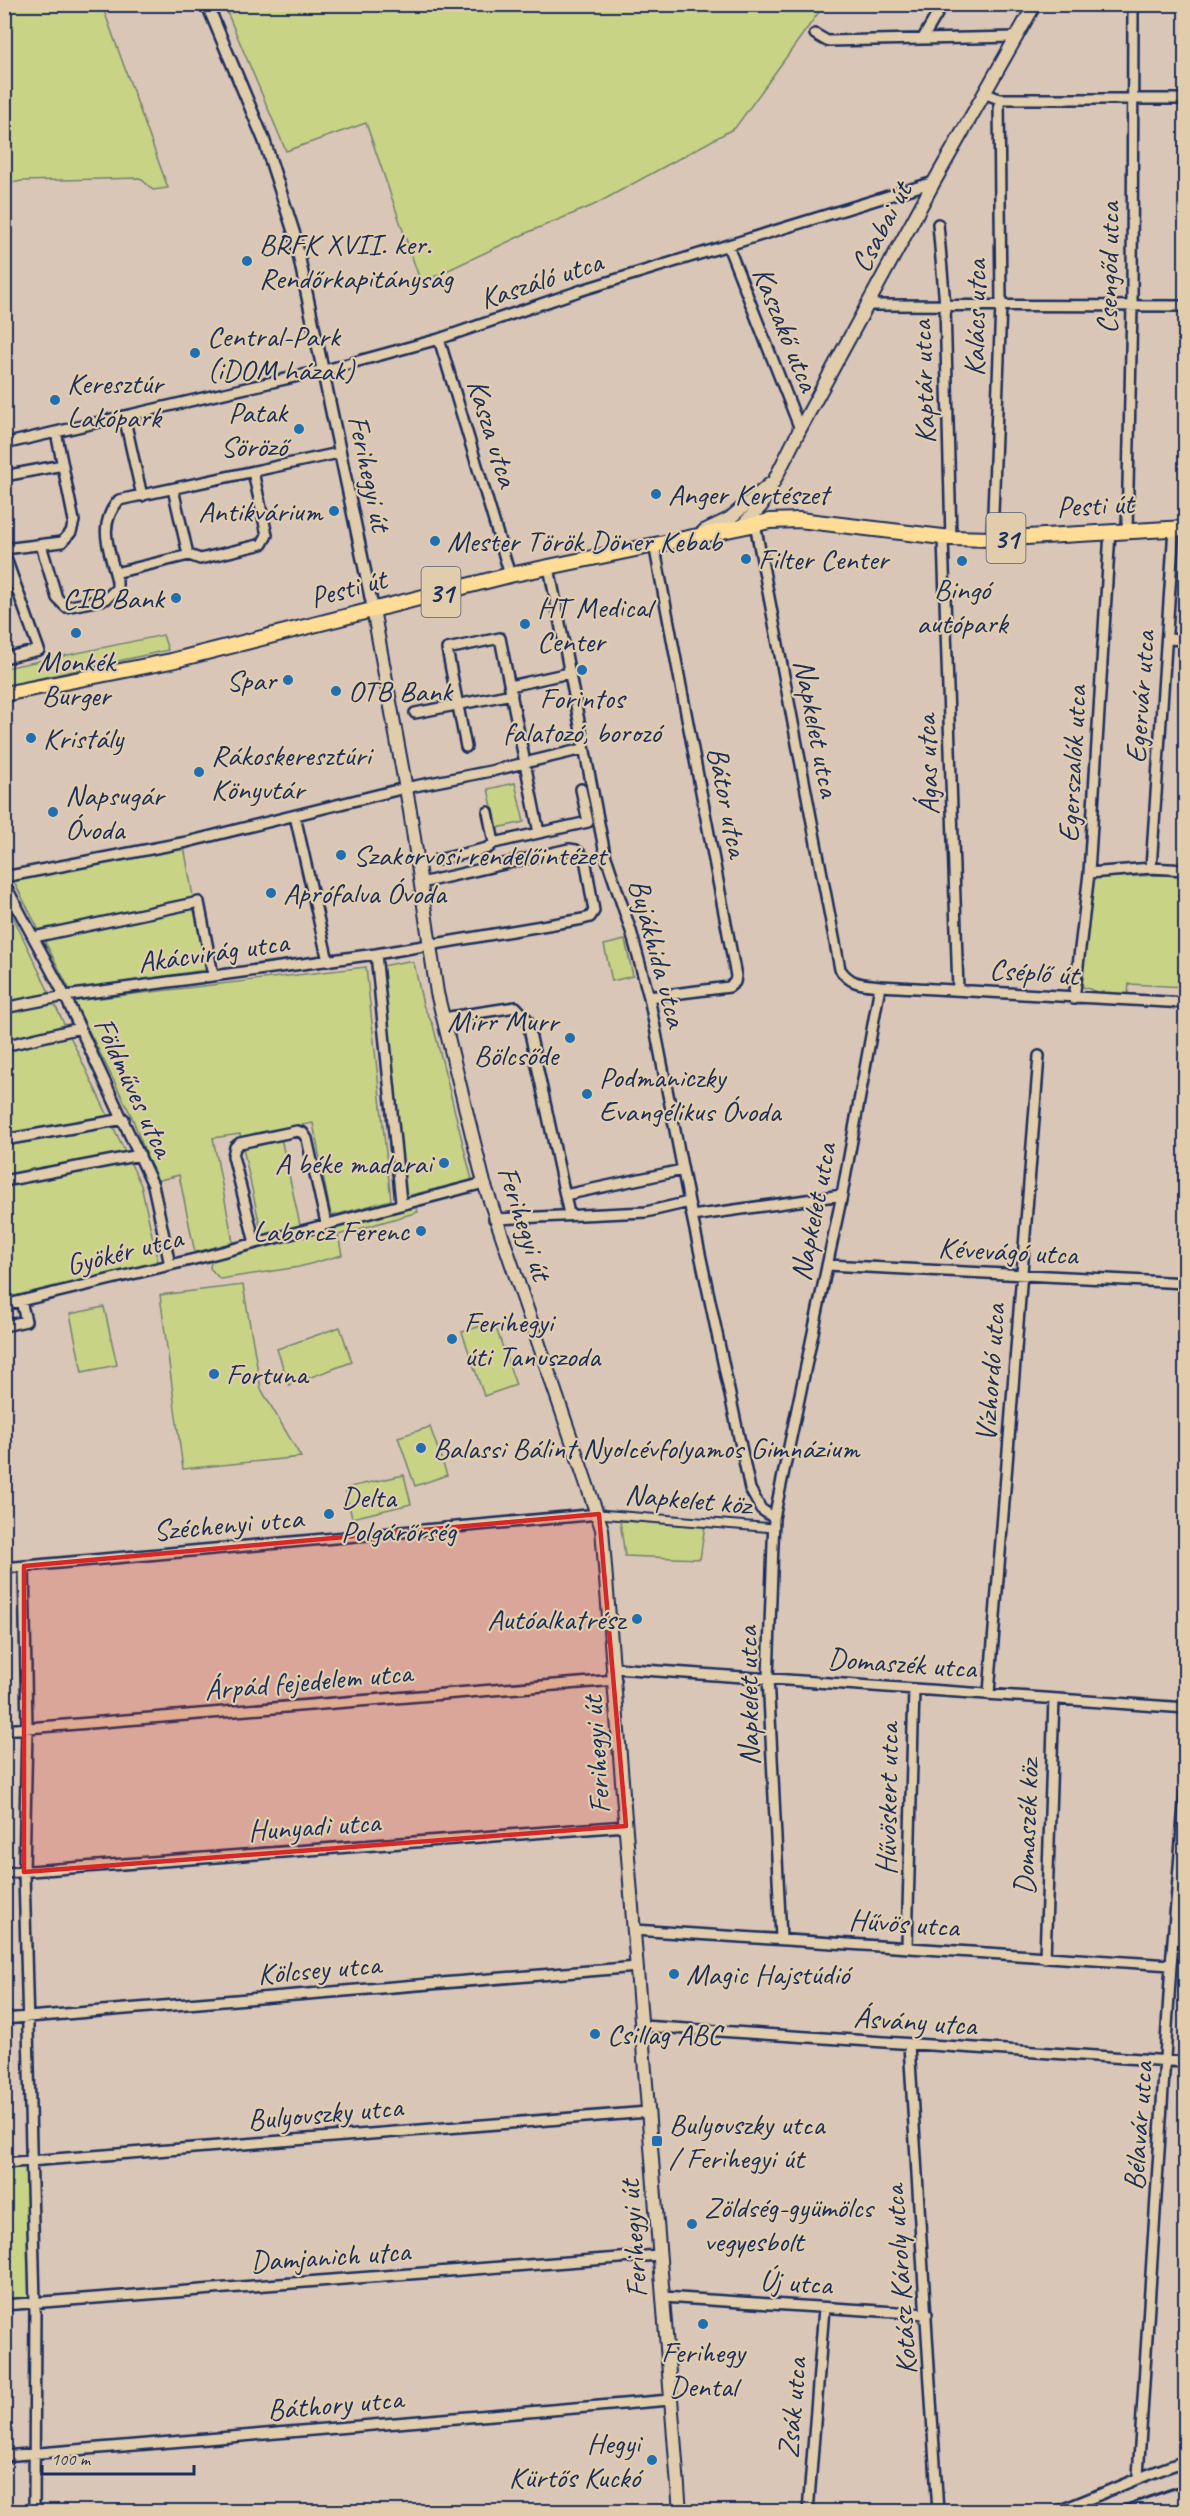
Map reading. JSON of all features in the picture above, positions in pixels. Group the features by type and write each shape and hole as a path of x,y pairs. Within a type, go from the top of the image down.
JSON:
{"main road":[{"name":"Csabai út","path":"741,527 762,505 800,429 934,182 1035,4"},
{"name":"Csabai út","path":"694,536 729,519 777,477"},
{"path":"762,505 770,521"},
{"name":"Pesti út","path":"4,694 192,656 510,575 770,521 799,520 947,538 992,538 1180,528"},
{"name":"Pesti út","path":"741,527 756,529 828,525"},
{"name":"Ferihegyi út","path":"373,609 421,883 428,946 443,1018 494,1219 599,1514 607,1562 680,2511"}],"street":[{"name":"Ferihegyi út","path":"207,4 279,181 301,264 373,609"},
{"path":"923,38 943,4"},
{"name":"Csengőd utca","path":"1127,531 1132,306 1133,4"},
{"path":"815,34 826,41 1016,37"},
{"path":"984,93 999,99 1185,99"},
{"name":"Kalács utca","path":"992,538 1001,305 999,99"},
{"name":"Kaszáló utca","path":"4,444 323,370 439,339 582,290 934,182"},
{"name":"Kaptár utca","path":"938,224 945,305 947,538"},
{"name":"Kaszakő utca","path":"728,246 800,429"},
{"path":"867,305 1185,306"},
{"name":"Kasza utca","path":"439,339 510,575"},
{"path":"124,416 142,496"},
{"path":"4,658 39,650 4,551 62,542 71,532 74,521 56,432"},
{"path":"41,545 57,598 66,607 105,599 117,588 105,526 108,513 119,500 339,453"},
{"path":"4,476 63,465"},
{"path":"115,573 189,555 200,558 262,544 267,535 253,472"},
{"path":"173,489 187,550"},
{"name":"Egervár utca","path":"1151,868 1168,639 1180,528"},
{"name":"Napkelet utca","path":"756,529 840,969 846,978 855,983 880,986 842,1195 774,1523 768,1677 781,1938"},
{"name":"Egerszalók utca","path":"1074,999 1089,873 1110,532"},
{"name":"Ágas utca","path":"947,538 958,990"},
{"name":"Bátor utca","path":"648,997 729,987 735,982 736,976 654,544"},
{"name":"Bujákhida utca","path":"549,567 605,854 631,931 648,997 682,1170 750,1489 761,1509 774,1523"},
{"path":"466,747 447,650 500,638 539,833"},
{"path":"1168,639 1185,640"},
{"path":"415,713 458,705 569,673"},
{"path":"4,877 187,842 405,788 584,749"},
{"path":"437,860 488,848 494,843 588,822 581,789"},
{"path":"488,812 494,843"},
{"path":"295,816 328,961"},
{"path":"421,883 569,849 576,850 585,858 595,905 593,914 583,919 428,946"},
{"path":"1089,873 1151,868 1185,870"},
{"name":"Földműves utca","path":"4,883 65,996 140,1155 153,1185 170,1265"},
{"path":"34,937 199,903 213,975"},
{"path":"4,908 17,906"},
{"name":"Akácvirág utca","path":"4,1008 65,996 428,946"},
{"path":"376,954 401,1202"},
{"name":"Cséplő út","path":"880,986 1185,1004"},
{"name":"Ferihegyi út","path":"443,1018 516,1007 522,1011 527,1019 569,1214"},
{"path":"4,1047 80,1028"},
{"name":"Vízhordó utca","path":"989,1693 1039,1056"},
{"path":"4,1140 124,1119"},
{"path":"255,1243 233,1156 235,1147 240,1143 297,1131 303,1133 307,1139 326,1223"},
{"path":"4,1181 140,1155"},
{"name":"Ferihegyi út","path":"565,1195 682,1170"},
{"name":"Gyökér utca","path":"4,1305 170,1265 401,1202 484,1183"},
{"path":"692,1216 842,1195"},
{"path":"494,1219 646,1212 689,1202"},
{"name":"Kévevágó utca","path":"827,1265 1185,1283"},
{"path":"4,1326 26,1321 21,1301"},
{"name":"Napkelet köz","path":"599,1514 774,1523"},
{"name":"Széchenyi utca","path":"4,1568 599,1514"},
{"path":"24,1566 27,1728 24,1872 33,2161 34,2511"},
{"name":"Domaszék utca","path":"616,1674 768,1677 1185,1708"},
{"name":"Árpád fejedelem utca","path":"4,1730 616,1674"},
{"name":"Hűvöskert utca","path":"907,1946 914,1689"},
{"name":"Domaszék köz","path":"1045,1958 1054,1699"},
{"name":"Bélavár utca","path":"1138,2476 1185,1780"},
{"name":"Hunyadi utca","path":"4,1873 627,1826"},
{"name":"Hűvös utca","path":"634,1930 1171,1965"},
{"name":"Kölcsey utca","path":"4,2019 637,1967"},
{"name":"Ásvány utca","path":"642,2026 909,2046 1185,2062"},
{"name":"Kotász Károly utca","path":"909,2046 938,2511"},
{"name":"Bulyovszky utca","path":"4,2163 648,2112"},
{"name":"Damjanich utca","path":"4,2305 659,2255"},
{"name":"Új utca","path":"663,2297 927,2314"},
{"name":"Zsák utca","path":"808,2511 824,2308"},
{"name":"Báthory utca","path":"4,2456 670,2400"},
{"path":"1056,2511 1085,2501 1138,2476 1185,2461"},
{"path":"1171,2511 1185,2507"}],"highlighted area":[{"path":"599,1514 626,1826 24,1872 24,1566"}],"green space":[{"path":"4,5 102,5 168,188 153,190 140,178 22,181 5,184"},
{"path":"224,5 824,5 735,128 594,205 531,231 421,283 366,123 286,151"},
{"path":"163,635 168,650 5,686 5,668"},
{"path":"515,783 524,822 497,828 488,789"},
{"path":"184,846 206,970 70,990 12,878"},
{"path":"1185,876 1185,987 1129,984 1128,994 1100,993 1081,986 1094,878"},
{"path":"4,898 141,1185 158,1262 5,1299"},
{"path":"625,940 633,976 612,981 604,945"},
{"path":"408,961 414,963 423,1005 433,1025 472,1180 407,1196 404,1194 382,966"},
{"path":"366,967 391,1200 331,1216 313,1123 279,1129 300,1225 262,1235 240,1134 213,1138 233,1242 195,1253 179,1175 156,1181 132,1117 74,1001"},
{"path":"416,1207 418,1212 338,1235 342,1255 299,1267 220,1279 210,1268 211,1262 216,1259"},
{"name":"Fortuna","path":"243,1285 261,1389 301,1457 183,1469 160,1295"},
{"path":"104,1307 117,1365 82,1372 70,1314"},
{"path":"494,1322 516,1385 484,1396 462,1332"},
{"path":"340,1327 352,1362 289,1385 277,1349"},
{"path":"430,1427 447,1475 415,1486 398,1437"},
{"path":"404,1475 411,1504 352,1518 345,1488"},
{"path":"620,1521 705,1525 700,1559 625,1556"},
{"path":"33,2161 35,2303 5,2305 5,2163"}],"railway":[{"path":"1106,2512 1186,2484"}],"place":[{"name":"BRFK XVII. ker. Rendőrkapitányság","path":"247,261"},
{"name":"Central-Park (iDOM házak)","path":"195,353"},
{"name":"Keresztúr Lakópark","path":"55,400"},
{"name":"Patak Söröző","path":"299,429"},
{"name":"Anger Kertészet","path":"656,494"},
{"name":"Antikvárium","path":"334,511"},
{"name":"Mester Török Döner Kebab","path":"435,541"},
{"name":"Filter Center","path":"746,559"},
{"name":"Bingó autópark","path":"962,561"},
{"name":"CIB Bank","path":"176,598"},
{"name":"HT Medical Center","path":"525,624"},
{"name":"Monkék Burger","path":"76,633"},
{"name":"Forintos falatozó, borozó","path":"582,670"},
{"name":"Spar","path":"288,680"},
{"name":"OTB Bank","path":"336,691"},
{"name":"Kristály","path":"31,738"},
{"name":"Rákoskeresztúri Könyvtár","path":"199,772"},
{"name":"Napsugár Óvoda","path":"53,812"},
{"name":"Szakorvosi rendelőintézet","path":"341,855"},
{"name":"Aprófalva Óvoda","path":"271,893"},
{"name":"Mirr Murr Bölcsőde","path":"570,1038"},
{"name":"Podmaniczky Evangélikus Óvoda","path":"587,1094"},
{"name":"A béke madarai","path":"444,1163"},
{"name":"Laborcz Ferenc","path":"421,1231"},
{"name":"Ferihegyi úti Tanuszoda","path":"452,1339"},
{"name":"Fortuna","path":"214,1374"},
{"name":"Balassi Bálint Nyolcévfolyamos Gimnázium","path":"421,1448"},
{"name":"Delta Polgárőrség","path":"329,1514"},
{"name":"Autóalkatrész","path":"637,1619"},
{"name":"Magic Hajstúdió","path":"674,1974"},
{"name":"Csillag ABC","path":"595,2034"},
{"name":"Bulyovszky utca / Ferihegyi út","path":"657,2141"},
{"name":"Zöldség-gyümölcs vegyesbolt","path":"692,2224"},
{"name":"Ferihegy Dental","path":"703,2324"},
{"name":"Hegyi Kürtős Kuckó","path":"652,2460"}]}
